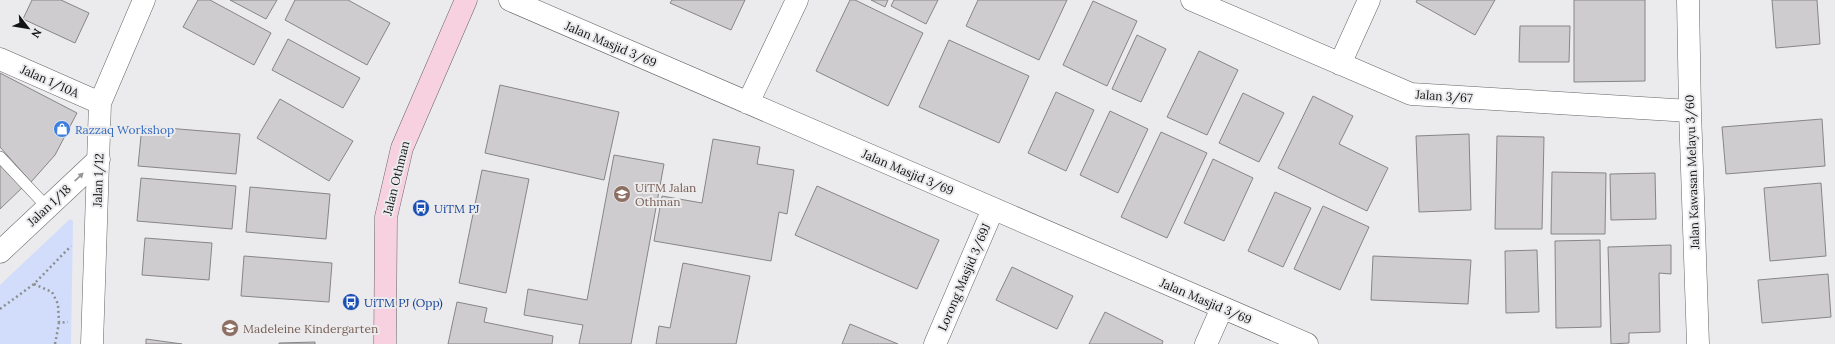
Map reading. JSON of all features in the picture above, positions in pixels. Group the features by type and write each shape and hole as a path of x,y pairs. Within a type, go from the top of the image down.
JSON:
{"main road":[{"name":"Jalan Othman","path":"385,344 386,217 402,148 466,0"}],"street":[{"name":"Jalan 1/12","path":"92,344 100,103 144,0"},
{"name":"Jalan Masjid 3/69","path":"510,0 1307,344"},
{"path":"748,103 797,0"},
{"name":"Jalan 3/67","path":"1192,0 1411,94 1690,111"},
{"path":"1340,64 1369,0"},
{"name":"Jalan Kawasan Melayu 3/60","path":"1688,0 1690,111 1698,344"},
{"name":"Jalan 1/10A","path":"0,59 100,103"},
{"name":"Jalan 1/18","path":"0,252 99,159"},
{"name":"Lorong Masjid 3/69J","path":"935,344 993,209"},
{"path":"1206,344 1222,308"}],"lane":[{"path":"0,157 47,207"}],"path":[{"path":"0,309 34,284 74,243"},
{"path":"34,284 52,292 58,304 59,323 55,344"},
{"path":"59,323 71,321"}],"shaded area":[{"path":"70,219 73,221 71,344 0,344 0,285"}],"building":[{"path":"32,0 61,0 89,13 75,43 23,19"},
{"path":"198,0 210,0 271,33 254,65 183,27"},
{"path":"230,0 277,0 266,19"},
{"path":"295,0 348,0 390,23 367,65 285,20"},
{"path":"672,0 745,0 731,30 670,3"},
{"path":"850,0 855,0 923,33 888,106 816,71"},
{"path":"871,0 888,0 885,7"},
{"path":"894,0 938,0 926,24 891,6"},
{"path":"978,0 1067,0 1039,60 966,26"},
{"path":"1417,0 1495,0 1475,35 1416,2"},
{"path":"1574,0 1645,0 1645,81 1574,82"},
{"path":"1772,0 1817,0 1820,44 1776,48"},
{"path":"1093,1 1137,21 1107,86 1063,65"},
{"path":"1520,26 1570,26 1569,62 1519,62"},
{"path":"1137,35 1166,49 1141,102 1112,89"},
{"path":"288,39 360,78 343,108 272,70"},
{"path":"949,40 1029,76 999,143 919,107"},
{"path":"1199,51 1238,70 1207,135 1167,117"},
{"path":"0,73 77,113 55,155 31,182 0,147"},
{"path":"500,85 619,112 604,180 485,153"},
{"path":"1056,92 1094,110 1066,171 1028,153"},
{"path":"1243,93 1284,113 1259,162 1219,143"},
{"path":"1313,96 1353,116 1339,144 1388,168 1367,211 1278,168"},
{"path":"280,99 353,141 329,181 257,138"},
{"path":"1110,111 1148,129 1118,193 1080,175"},
{"path":"1822,119 1825,166 1726,174 1722,127"},
{"path":"142,126 240,134 236,174 138,166"},
{"path":"1161,132 1207,153 1167,238 1121,217"},
{"path":"1469,134 1471,210 1419,212 1416,136"},
{"path":"1497,136 1544,137 1542,229 1495,229"},
{"path":"713,139 760,147 757,164 794,170 787,214 779,212 771,261 654,241 662,196 702,203"},
{"path":"614,155 664,164 631,344 579,344 583,325 524,315 528,289 587,300"},
{"path":"1213,159 1253,178 1224,241 1184,223"},
{"path":"0,160 24,186 0,209"},
{"path":"482,170 529,179 506,293 459,283"},
{"path":"1552,172 1606,173 1605,234 1551,234"},
{"path":"1655,173 1656,219 1611,220 1610,174"},
{"path":"141,178 236,186 232,229 137,221"},
{"path":"1821,183 1826,256 1770,261 1764,188"},
{"path":"817,186 939,240 917,289 795,235"},
{"path":"250,187 330,194 326,239 246,232"},
{"path":"1275,192 1311,208 1283,267 1248,251"},
{"path":"1323,206 1369,227 1340,290 1294,269"},
{"path":"145,238 212,243 209,280 142,275"},
{"path":"1600,240 1601,327 1556,328 1555,241"},
{"path":"1671,245 1671,274 1659,273 1660,332 1629,333 1629,343 1611,344 1608,247"},
{"path":"1537,250 1539,312 1506,313 1505,251"},
{"path":"244,256 332,263 329,302 241,296"},
{"path":"1373,256 1471,260 1468,304 1371,300"},
{"path":"683,263 750,276 736,344 656,344 659,326 670,328"},
{"path":"1012,267 1073,296 1057,329 996,300"},
{"path":"1828,274 1831,317 1762,323 1758,280"},
{"path":"457,302 487,308 484,322 553,336 552,344 448,344"},
{"path":"1105,312 1163,341 1162,344 1089,344"},
{"path":"850,324 898,344 842,344"},
{"path":"146,339 182,344 146,344"},
{"path":"315,342 315,344 279,344 279,343"}],"place":[{"name":"Razzaq Workshop","path":"62,129"},
{"name":"UiTM Jalan Othman","path":"622,194"},
{"name":"UiTM PJ","path":"421,208"},
{"name":"UiTM PJ (Opp)","path":"351,302"},
{"name":"Madeleine Kindergarten","path":"230,328"}]}
